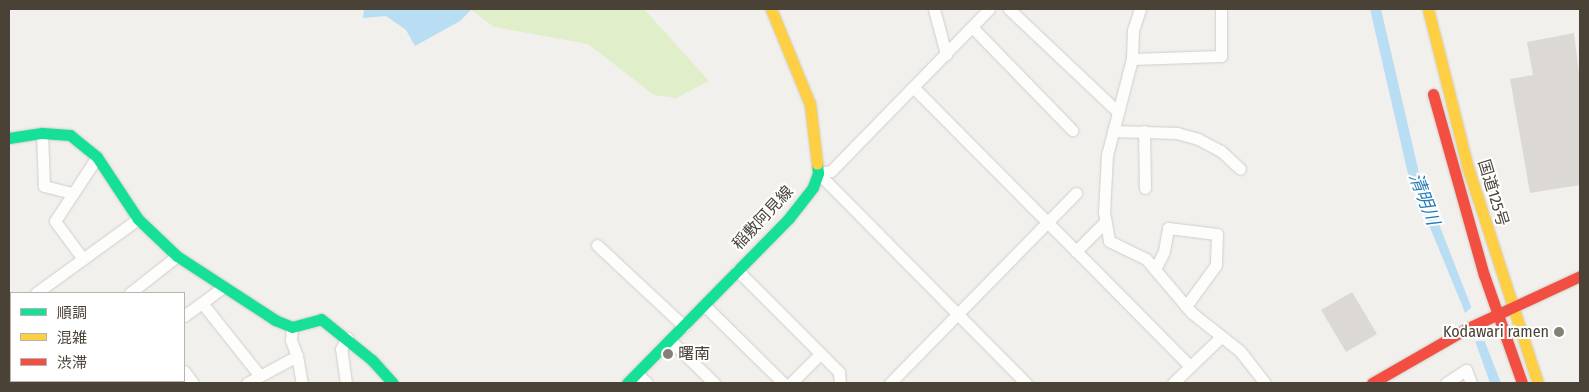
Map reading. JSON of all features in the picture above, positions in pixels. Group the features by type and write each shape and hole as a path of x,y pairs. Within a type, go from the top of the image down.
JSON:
{"main road":[{"path":"771,9 810,104 818,173"},
{"name":"国道125号","path":"1428,9 1468,168 1511,307 1538,383"},
{"name":"国道125号","path":"1430,80 1451,165 1494,315 1522,383"},
{"path":"9,138 42,132 70,135 97,157 138,219 177,256 222,288 292,327 321,319 347,338 392,383"},
{"name":"稲敷阿見線","path":"627,383 802,202 818,173"},
{"path":"1372,383 1466,329 1580,276"}],"street":[{"path":"934,9 946,54"},
{"path":"818,173 831,171 989,9"},
{"path":"1009,9 1118,112"},
{"path":"1140,9 1133,30 1132,59 1107,155 1105,222 1110,241 1129,248 1155,269 1186,306 1240,352 1264,383"},
{"path":"1132,59 1221,56 1221,9"},
{"path":"972,27 1072,130"},
{"path":"914,88 1190,366"},
{"path":"1113,131 1177,133 1198,139 1221,150 1240,169"},
{"path":"1144,131 1145,188"},
{"path":"42,132 44,186 73,194"},
{"path":"83,259 56,221 97,157"},
{"path":"818,173 959,313 1026,383"},
{"path":"890,383 1049,223 1076,193"},
{"path":"37,292 138,219"},
{"path":"1076,251 1105,222"},
{"path":"1155,269 1164,251 1168,228 1216,234 1216,265 1186,306"},
{"path":"597,245 684,326"},
{"path":"131,292 177,256"},
{"path":"737,270 839,372 840,383"},
{"path":"50,283 56,292"},
{"path":"185,315 222,288"},
{"path":"202,303 260,376"},
{"path":"704,305 782,383"},
{"path":"292,327 291,340 297,356 302,383"},
{"path":"1173,383 1221,337"},
{"path":"346,383 341,349 347,338"},
{"path":"670,340 714,383"},
{"path":"790,383 821,353"},
{"path":"247,383 297,356"},
{"path":"1446,383 1466,370 1471,383"},
{"path":"185,373 193,383"},
{"path":"637,374 646,383"}],"green space":[{"path":"470,9 644,9 709,81 676,98 654,95 588,44 494,27"}],"water":[{"path":"364,9 471,10 460,21 415,46 406,30 386,16 363,18"},
{"name":"清明川","path":"1370,9 1381,9 1419,173 1501,383 1490,383 1464,310 1408,174"}],"pier":[{"path":"1475,304 1488,341 1472,341 1463,315"}],"building":[{"path":"1574,33 1580,81 1580,185 1530,193 1510,79 1533,75 1527,42"},
{"path":"1352,292 1377,334 1346,352 1321,310"}],"traffic: fast":[{"path":"9,138 42,133 70,135 97,157 138,219 177,256 275,320 292,327 321,319 372,360 393,383"},
{"path":"627,383 789,218 813,187 818,173 817,164"}],"traffic: slow":[{"path":"771,9 810,104 817,164"},
{"path":"1428,9 1468,168 1538,383"}],"traffic: jam":[{"path":"1433,94 1484,275 1522,383"},
{"path":"1372,383 1466,329 1580,276"}],"place":[{"name":"Kodawari ramen","path":"1559,332"},
{"name":"曙南","path":"668,354"}]}
